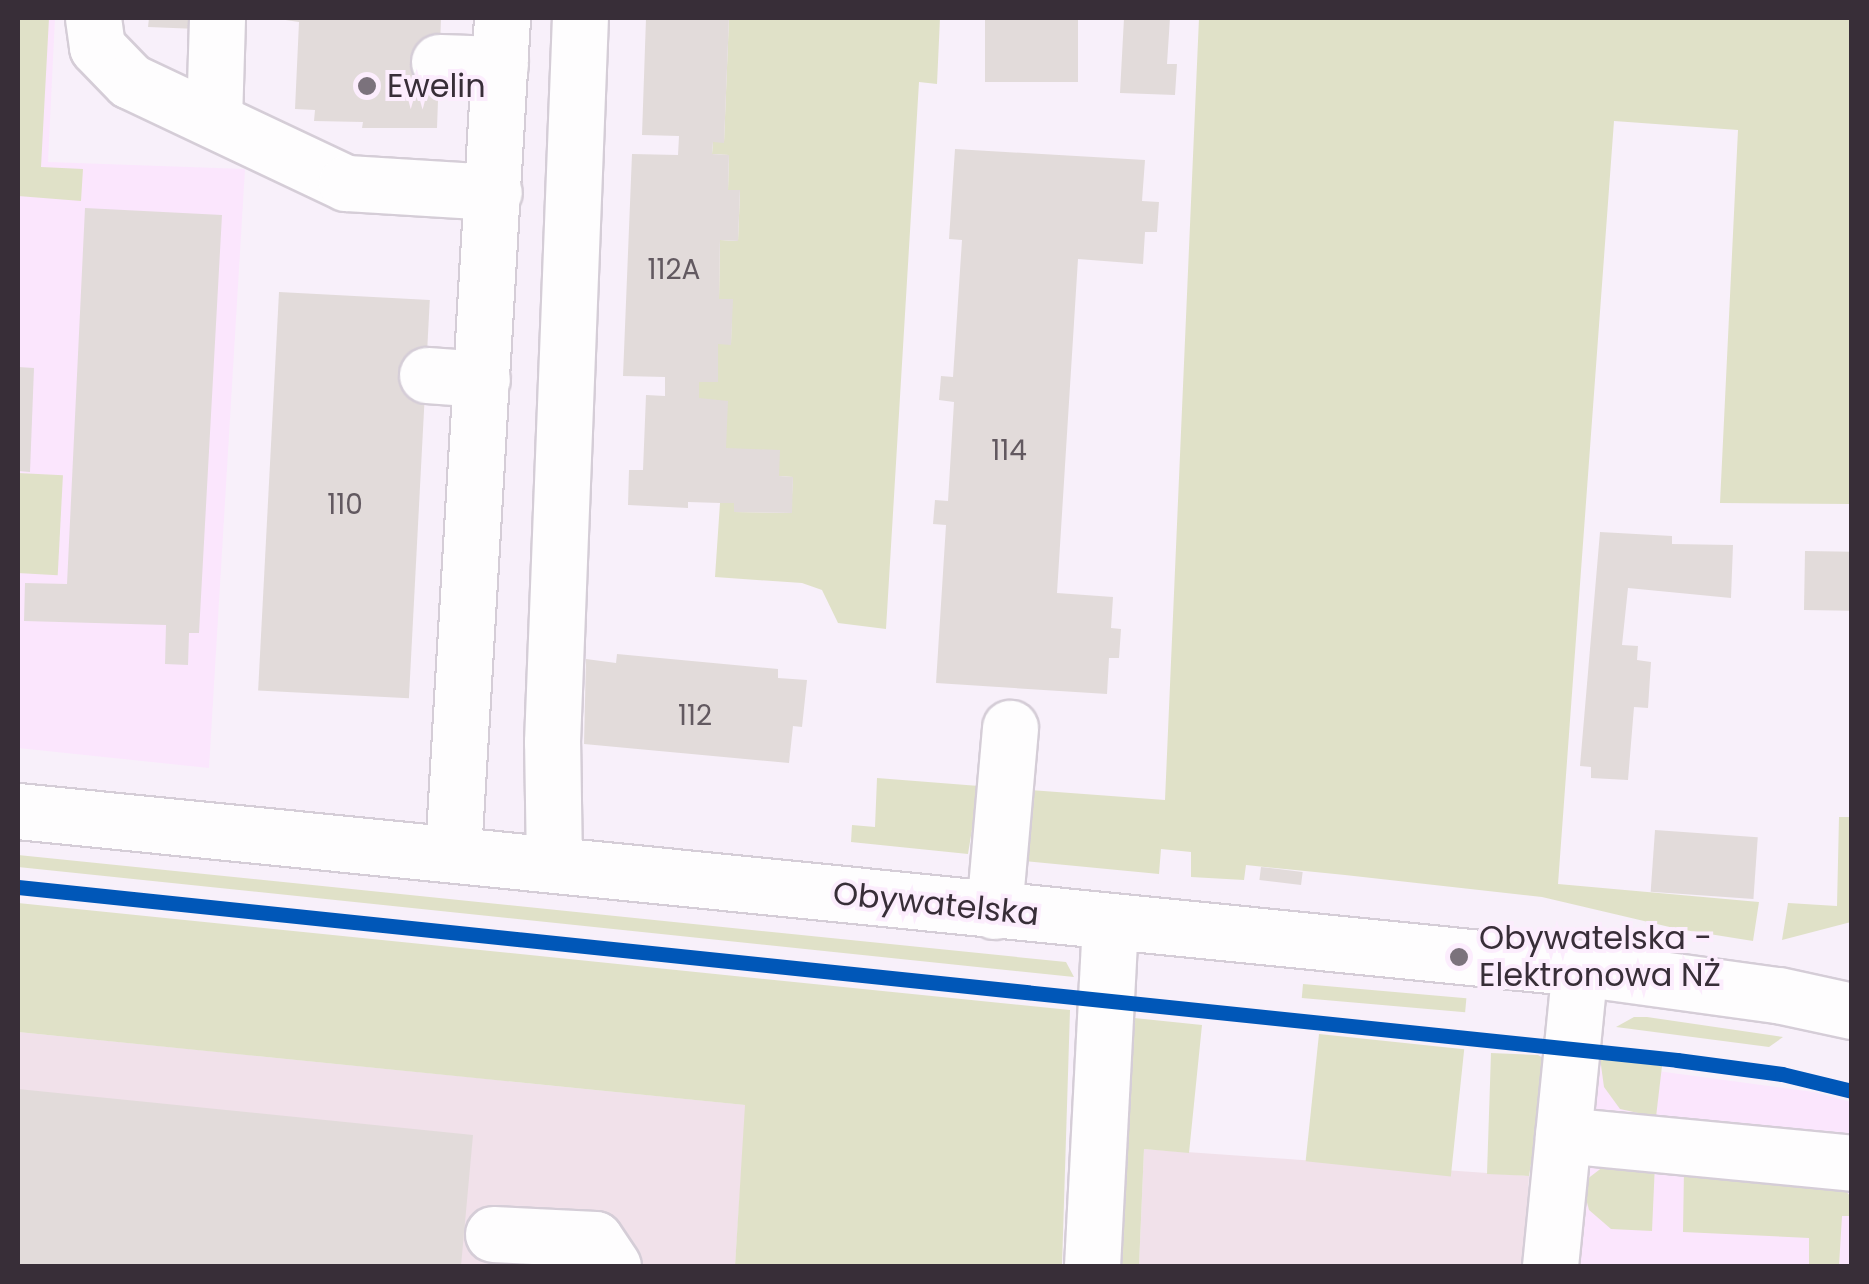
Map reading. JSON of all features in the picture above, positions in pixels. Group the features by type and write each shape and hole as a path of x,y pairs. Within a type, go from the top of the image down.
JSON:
{"main road":[{"path":"93,18 97,47 117,72 346,183 494,192"},
{"path":"214,120 217,18"},
{"path":"554,864 552,742 580,18"},
{"path":"439,62 501,40 453,853"},
{"path":"427,375 482,379"},
{"path":"994,911 1010,728"},
{"name":"Obywatelska","path":"18,812 1580,968 1778,995 1852,1011"},
{"path":"1092,1266 1110,922"},
{"path":"1550,1266 1580,968"},
{"path":"1563,1135 1852,1162"},
{"path":"492,1234 595,1239 613,1266"}],"shaded area":[{"path":"18,18 55,18 48,162 245,169 209,768 18,748"},
{"path":"18,1032 746,1105 735,1266 18,1266"},
{"path":"1538,1055 1814,1092 1851,1102 1851,1266 1524,1266"},
{"path":"1144,1149 1529,1176 1524,1266 1139,1266"}],"green space":[{"path":"18,18 49,18 41,167 83,169 81,201 18,196"},
{"path":"729,18 940,18 937,84 919,82 886,629 838,623 822,590 802,583 715,577 720,503 734,503 734,512 791,513 793,477 779,476 726,448 699,398 699,382 718,381 718,344 731,344 732,300 719,299 720,240 738,241 740,191 728,190 729,155 712,154 713,142 724,142"},
{"path":"1199,18 1851,18 1851,504 1720,503 1738,130 1614,121 1558,884 1759,902 1753,941 1678,929 1542,897 1246,865 1244,880 1191,877 1191,852 1161,849 1159,874 1024,861 1030,790 1165,800"},
{"path":"18,473 63,475 58,575 18,573"},
{"path":"877,778 979,786 968,854 851,842 852,825 875,827"},
{"path":"1839,817 1851,817 1851,922 1782,940 1788,903 1837,906"},
{"path":"18,855 1066,962 1074,977 18,867"},
{"path":"18,903 1070,1010 1062,1266 735,1266 745,1105 18,1032"},
{"path":"1303,984 1466,998 1465,1012 1302,998"},
{"path":"1115,1016 1202,1025 1189,1153 1144,1149 1139,1266 1111,1266"},
{"path":"1634,1017 1783,1037 1769,1047 1616,1027"},
{"path":"1319,1034 1464,1049 1451,1177 1306,1161"},
{"path":"1491,1053 1538,1055 1548,1061 1529,1176 1487,1174"},
{"path":"1600,1058 1662,1066 1656,1117 1620,1109 1604,1087"},
{"path":"1612,1160 1655,1163 1652,1231 1611,1229 1589,1210 1582,1183"},
{"path":"1684,1169 1845,1190 1851,1197 1851,1216 1842,1216 1839,1266 1809,1266 1809,1238 1683,1232"}],"building":[{"path":"149,18 199,18 198,29 148,27"},
{"name":"Ewelin","path":"272,18 441,18 437,128 362,128 363,122 314,121 315,110 295,109 299,22"},
{"path":"646,18 729,18 724,143 713,142 712,154 729,155 728,190 740,190 738,241 720,240 719,299 733,299 731,345 718,344 718,382 699,382 699,398 728,401 726,448 780,450 779,476 793,477 792,513 734,512 734,503 688,502 688,508 628,505 629,470 643,470 646,395 665,396 665,377 623,376 632,154 678,155 679,136 642,135"},
{"path":"985,18 1078,18 1078,82 985,82"},
{"path":"1124,18 1170,18 1167,64 1177,64 1175,95 1120,93"},
{"path":"955,149 1145,160 1142,201 1159,202 1157,232 1145,232 1143,264 1078,259 1057,593 1113,597 1111,628 1121,629 1119,658 1109,658 1107,694 936,683 946,525 933,524 935,500 948,501 954,402 939,400 941,376 953,377 962,240 949,239"},
{"path":"85,208 222,215 199,633 189,633 188,665 165,664 166,625 24,621 25,583 67,584"},
{"path":"279,292 430,300 409,698 258,690"},
{"path":"18,367 34,368 30,472 18,471"},
{"path":"1600,532 1672,536 1672,544 1733,545 1731,598 1628,588 1622,645 1638,646 1637,660 1651,662 1648,708 1634,707 1628,780 1591,778 1591,767 1580,766"},
{"path":"1805,551 1852,552 1851,611 1804,610"},
{"path":"617,654 778,669 778,678 807,680 802,727 793,726 789,763 584,744 586,659 616,663"},
{"path":"1655,830 1758,837 1753,899 1651,892"},
{"path":"1261,867 1303,872 1301,885 1259,880"},
{"path":"18,1089 473,1135 461,1266 18,1266"}],"cycle path":[{"path":"18,887 1677,1060 1782,1074 1852,1091"}],"place":[{"name":"Ewelin","path":"367,86"},
{"name":"Obywatelska - Elektronowa NŻ","path":"1459,957"}]}
